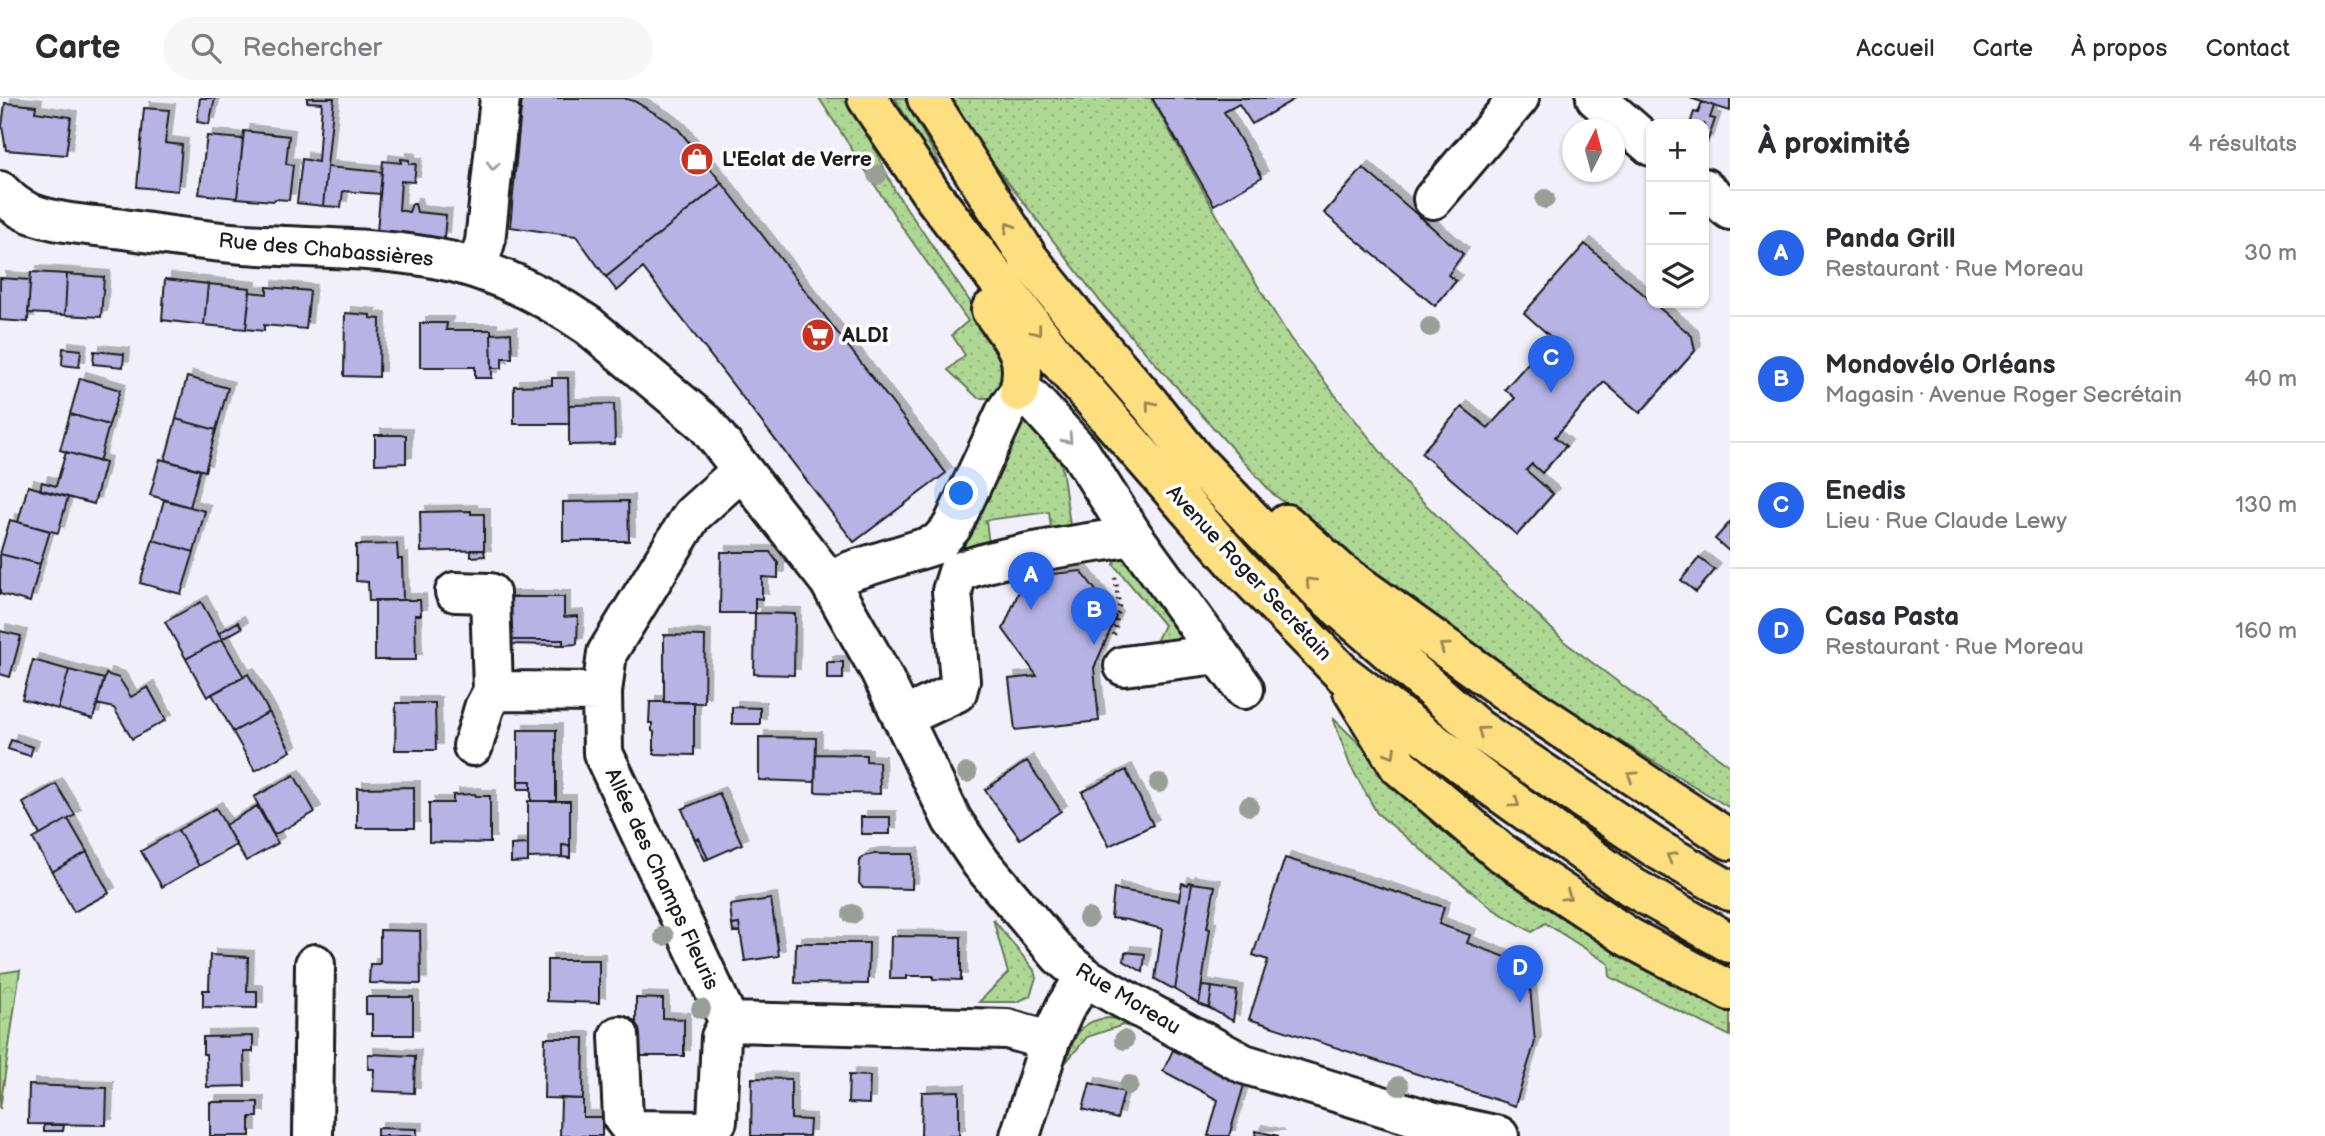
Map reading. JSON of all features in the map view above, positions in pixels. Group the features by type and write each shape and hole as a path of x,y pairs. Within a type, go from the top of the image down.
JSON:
{"main road":[{"path":"867,98 912,198 1019,349 1024,373 1019,392"},
{"name":"Avenue Roger Secrétain","path":"867,98 933,196 1062,363 1241,569 1343,674 1487,783 1632,887 1730,943"},
{"name":"Avenue Roger Secrétain","path":"927,98 1029,259 1193,458 1321,593 1478,729 1657,849 1730,891"},
{"path":"1193,458 1282,520 1340,572 1480,672 1683,811 1730,840"},
{"path":"1343,674 1399,766 1499,851 1630,938 1730,991"}],"street":[{"path":"477,268 485,242 500,98"},
{"path":"1433,199 1519,98"},
{"path":"1596,98 1640,124"},
{"path":"1709,192 1730,210"},
{"name":"Rue des Chabassières","path":"5,203 46,217 157,234 240,244 431,257 477,268 548,300 589,326 706,424 830,581"},
{"path":"902,718 957,692 960,681 948,558 952,527 1006,411 1019,392 1031,398 1080,452 1133,536 1244,689"},
{"name":"Allée des Champs Fleuris","path":"729,1022 603,753 602,692 607,653 692,515 741,471"},
{"path":"830,581 850,571 948,558 977,565 1133,536"},
{"name":"Rue Moreau","path":"830,581 880,671 952,820 981,863 1043,938 1086,977 1159,1020 1244,1063 1430,1129 1499,1136"},
{"path":"455,592 490,593 493,691 484,708 473,746"},
{"path":"1124,666 1218,654"},
{"path":"493,691 602,692"},
{"path":"313,1136 315,964"},
{"path":"1020,1136 1050,1041 1065,1007 1086,977"},
{"path":"619,1036 622,1118 632,1130 709,1134 717,1121 722,1037 729,1022 1007,1029 1050,1041"}],"path":[{"path":"1115,573 1119,607 1114,633 1124,666"}],"green space":[{"path":"819,98 850,98 895,191 1003,350 1004,378 993,398 978,398 948,370 965,355 952,335 968,321 900,224"},
{"path":"895,98 904,98 940,164 925,150"},
{"path":"948,98 1151,98 1245,265 1290,338 1411,490 1566,643 1730,766 1730,808 1559,704 1396,591 1272,493 1103,305 962,123"},
{"path":"1026,410 1059,447 1071,532 1052,537 1049,512 986,520 989,545 970,550 963,545 963,538"},
{"path":"1121,558 1138,569 1184,630 1175,649 1151,652 1164,625 1114,565 1115,560"},
{"path":"1333,718 1428,811 1730,1005 1730,1036 1610,977 1609,964 1545,923 1532,932 1493,909 1377,813 1350,765"},
{"path":"993,919 1034,970 1036,978 1030,996 1017,1002 979,1002 1008,973"},
{"path":"20,970 0,1109 0,973"},
{"path":"1109,1018 1122,1020 1133,1028 1123,1025 1087,1037 1066,1062 1079,1031 1091,1022"}],"building":[{"path":"200,98 215,98 209,124 197,122"},
{"path":"307,98 334,98 323,206 297,203 302,159 318,162 322,103 307,102"},
{"path":"522,98 623,98 634,101 679,130 722,183 606,277 576,236 510,227"},
{"path":"1152,98 1296,98 1252,124 1239,104 1224,112 1262,177 1214,205"},
{"path":"1690,98 1730,98 1730,111 1714,106"},
{"path":"1702,102 1714,106 1710,118 1715,119 1709,137 1709,119 1692,119 1694,112 1698,113"},
{"path":"5,103 36,106 35,112 71,117 66,155 6,150 2,126"},
{"path":"144,108 169,110 165,143 182,145 178,191 137,187"},
{"path":"244,131 289,136 286,164 293,165 289,200 237,198"},
{"path":"207,136 243,139 237,198 199,194"},
{"path":"401,159 409,160 409,164 416,164 414,182 401,181 399,210 409,212 412,204 415,204 417,212 446,215 444,238 377,232 383,161 401,163"},
{"path":"327,167 382,172 380,194 343,191 341,207 323,206"},
{"path":"1363,168 1463,254 1448,275 1456,281 1435,306 1324,213"},
{"path":"722,183 946,473 854,542 643,268 617,291 606,277"},
{"path":"1585,244 1646,296 1646,308 1659,308 1692,336 1695,351 1640,413 1604,382 1555,437 1566,446 1542,473 1532,464 1526,470 1553,494 1517,535 1421,453 1462,407 1488,428 1515,398 1505,389 1529,362 1539,371 1561,346 1524,313"},
{"path":"31,272 67,274 65,315 28,313"},
{"path":"67,274 104,277 101,317 65,315"},
{"path":"0,278 30,280 28,322 0,320"},
{"path":"165,279 208,284 204,325 162,320"},
{"path":"208,284 250,288 246,329 204,325"},
{"path":"267,287 310,291 306,329 264,325 264,331 246,329 250,292 267,294"},
{"path":"345,313 370,315 370,318 380,319 379,377 344,376"},
{"path":"420,323 447,323 446,330 491,330 492,378 475,378 475,367 420,367"},
{"path":"511,333 512,358 502,358 502,368 492,368 491,334"},
{"path":"63,348 81,350 79,367 62,365"},
{"path":"94,351 124,354 123,367 93,364"},
{"path":"187,377 228,388 216,430 176,419"},
{"path":"80,378 120,390 109,425 70,414"},
{"path":"552,378 568,378 569,424 514,424 514,386 552,385"},
{"path":"614,404 615,444 569,445 569,405"},
{"path":"70,414 109,425 99,462 60,450"},
{"path":"176,419 216,430 205,471 165,460"},
{"path":"375,435 406,435 406,463 375,464"},
{"path":"66,452 105,463 94,504 40,490 42,482 56,486"},
{"path":"160,459 200,470 190,507 150,495"},
{"path":"28,486 68,497 58,533 18,522"},
{"path":"164,500 205,511 194,552 153,540"},
{"path":"628,501 629,541 563,541 563,502"},
{"path":"471,511 471,514 484,514 484,550 421,552 420,512"},
{"path":"10,520 50,531 40,564 0,554"},
{"path":"1730,522 1730,552 1715,539"},
{"path":"153,540 194,552 181,594 140,583"},
{"path":"397,544 398,559 402,559 403,600 369,601 368,582 356,581 356,545"},
{"path":"471,550 484,550 485,556 471,557"},
{"path":"721,552 770,552 778,563 778,578 762,577 762,599 755,598 755,613 720,613"},
{"path":"0,554 40,564 30,602 0,594"},
{"path":"1699,558 1715,570 1696,592 1681,580"},
{"path":"1081,571 1116,617 1094,668 1099,721 1015,730 1009,679 1037,676 1003,629 1025,577"},
{"path":"502,597 564,597 564,617 578,616 577,644 563,645 563,640 503,640"},
{"path":"375,600 420,600 421,615 415,615 416,660 375,660"},
{"path":"201,602 222,639 186,659 165,622"},
{"path":"755,613 795,614 794,675 754,674"},
{"path":"238,622 242,628 222,639 219,633"},
{"path":"0,631 21,636 10,677 0,674"},
{"path":"664,635 705,636 704,703 664,702"},
{"path":"222,639 244,677 207,697 186,659"},
{"path":"503,640 563,640 563,645 503,644"},
{"path":"33,660 69,670 58,709 22,699"},
{"path":"827,662 843,662 843,679 827,679"},
{"path":"69,670 104,679 93,719 58,709"},
{"path":"106,674 119,678 131,697 148,687 166,720 132,739 114,708 97,704"},
{"path":"248,674 269,712 233,732 212,694"},
{"path":"650,702 694,702 694,755 654,754 654,732 652,723 649,723"},
{"path":"396,703 435,703 436,750 395,750"},
{"path":"732,707 760,708 760,724 732,724"},
{"path":"269,712 291,751 255,771 233,732"},
{"path":"518,730 556,730 556,801 531,801 531,781 518,781"},
{"path":"759,737 816,738 815,782 759,780"},
{"path":"11,740 33,747 30,756 8,749"},
{"path":"816,754 866,755 866,761 879,762 880,794 815,792"},
{"path":"1027,761 1061,811 1020,839 985,790"},
{"path":"1126,770 1153,825 1109,846 1082,792"},
{"path":"294,775 315,812 274,835 254,797"},
{"path":"518,781 531,781 531,789 518,789"},
{"path":"56,784 75,815 40,835 23,803"},
{"path":"414,787 414,828 357,828 357,788"},
{"path":"719,793 742,844 708,859 699,838 695,840 682,809"},
{"path":"453,795 490,796 490,843 429,842 429,803 453,803"},
{"path":"528,801 570,801 570,846 562,845 562,857 528,858"},
{"path":"257,806 278,843 246,861 225,825"},
{"path":"216,808 236,845 199,866 178,830"},
{"path":"861,817 890,817 890,834 861,834"},
{"path":"68,819 87,852 52,872 33,839"},
{"path":"178,830 199,866 162,887 141,851"},
{"path":"699,838 708,859 705,860 695,840"},
{"path":"528,844 528,862 511,863 511,845"},
{"path":"562,845 570,846 570,858 562,857"},
{"path":"87,852 109,893 74,912 52,872"},
{"path":"913,854 912,889 863,888 859,883 860,860 864,856"},
{"path":"1285,858 1444,907 1439,924 1470,935 1467,943 1528,965 1535,1042 1515,1106 1249,1019 1268,960 1253,955"},
{"path":"1189,882 1192,883 1175,990 1155,979 1162,929 1111,918 1114,889 1179,900 1182,883 1188,885"},
{"path":"1192,883 1215,886 1207,928 1210,929 1199,1004 1175,990"},
{"path":"771,899 779,956 745,961 739,924 732,925 730,905"},
{"path":"739,924 740,931 733,932 732,925"},
{"path":"380,930 420,931 421,984 369,983 370,964 380,964"},
{"path":"891,936 961,937 961,980 933,979 933,976 890,979"},
{"path":"796,943 869,943 868,984 795,983"},
{"path":"1125,952 1145,954 1143,972 1124,961"},
{"path":"210,955 248,957 247,991 257,991 257,1008 203,1007 203,990 209,990"},
{"path":"547,960 599,960 599,1003 547,1001"},
{"path":"1202,986 1212,987 1209,1008 1199,1004"},
{"path":"1212,987 1237,991 1233,1021 1209,1008"},
{"path":"366,997 413,997 413,1035 372,1035 372,1014 366,1014"},
{"path":"636,998 663,999 663,1018 684,1019 684,1056 636,1056"},
{"path":"253,1036 253,1052 244,1052 245,1086 207,1087 203,1037"},
{"path":"545,1038 584,1038 583,1099 544,1098"},
{"path":"1173,1050 1244,1085 1229,1136 1208,1136 1218,1100 1163,1071"},
{"path":"368,1054 415,1056 414,1093 373,1091 374,1069 368,1069"},
{"path":"849,1075 870,1076 869,1104 848,1103"},
{"path":"752,1078 791,1079 791,1119 810,1120 809,1136 751,1136"},
{"path":"1090,1083 1124,1092 1117,1119 1083,1109"},
{"path":"29,1085 107,1088 106,1125 28,1124"},
{"path":"959,1091 959,1136 921,1136 922,1092"},
{"path":"561,1098 583,1099 583,1117 602,1117 602,1136 560,1136"},
{"path":"210,1102 258,1102 258,1117 250,1117 250,1136 210,1136"},
{"path":"44,1125 64,1125 63,1131 44,1131"},
{"path":"377,1128 417,1129 417,1136 377,1136"},
{"path":"1256,1131 1279,1136 1255,1136"}],"place":[{"name":"L'Eclat de Verre","path":"697,159"},
{"name":"ALDI","path":"818,335"},
{"name":"Enedis","path":"1551,393"},
{"name":"Panda Grill","path":"1031,610"},
{"name":"Mondovélo Orléans","path":"1094,645"},
{"name":"Casa Pasta","path":"1520,1003"}]}
